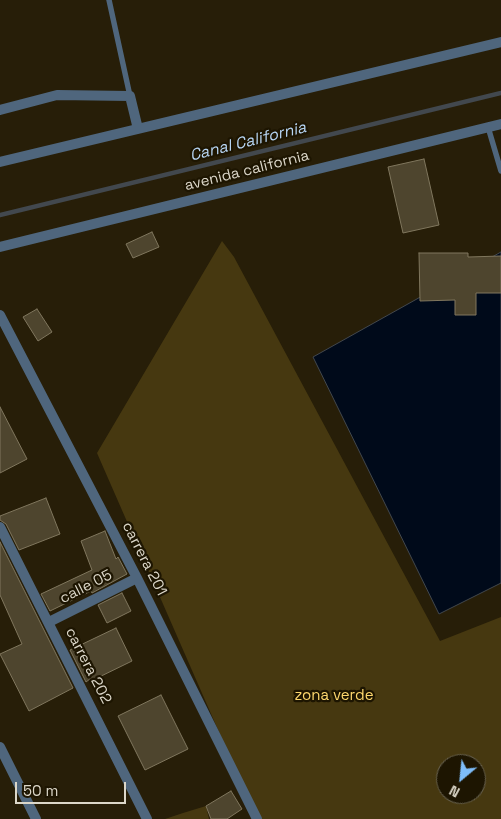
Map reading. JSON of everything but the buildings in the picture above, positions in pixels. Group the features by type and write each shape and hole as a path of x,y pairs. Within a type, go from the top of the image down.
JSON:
{"street":[{"path":"0,162 501,42"},
{"path":"0,110 57,95 130,96 138,129"},
{"name":"avenida california","path":"0,247 501,124"},
{"name":"carrera 201","path":"0,315 137,578 257,819"},
{"name":"carrera 202","path":"0,527 148,819"},
{"name":"calle 05","path":"49,622 137,578"},
{"path":"0,747 36,819"}],"lane":[{"path":"109,0 130,96"},
{"path":"488,127 501,171"}],"green space":[{"name":"zona verde","path":"222,241 234,257 440,641 501,617 501,819 257,819 97,453"},
{"path":"206,806 209,819 165,819 183,813"}],"water":[{"path":"501,252 501,583 439,614 313,357"}],"waterway":[{"name":"Canal California","path":"0,215 501,93"}]}
